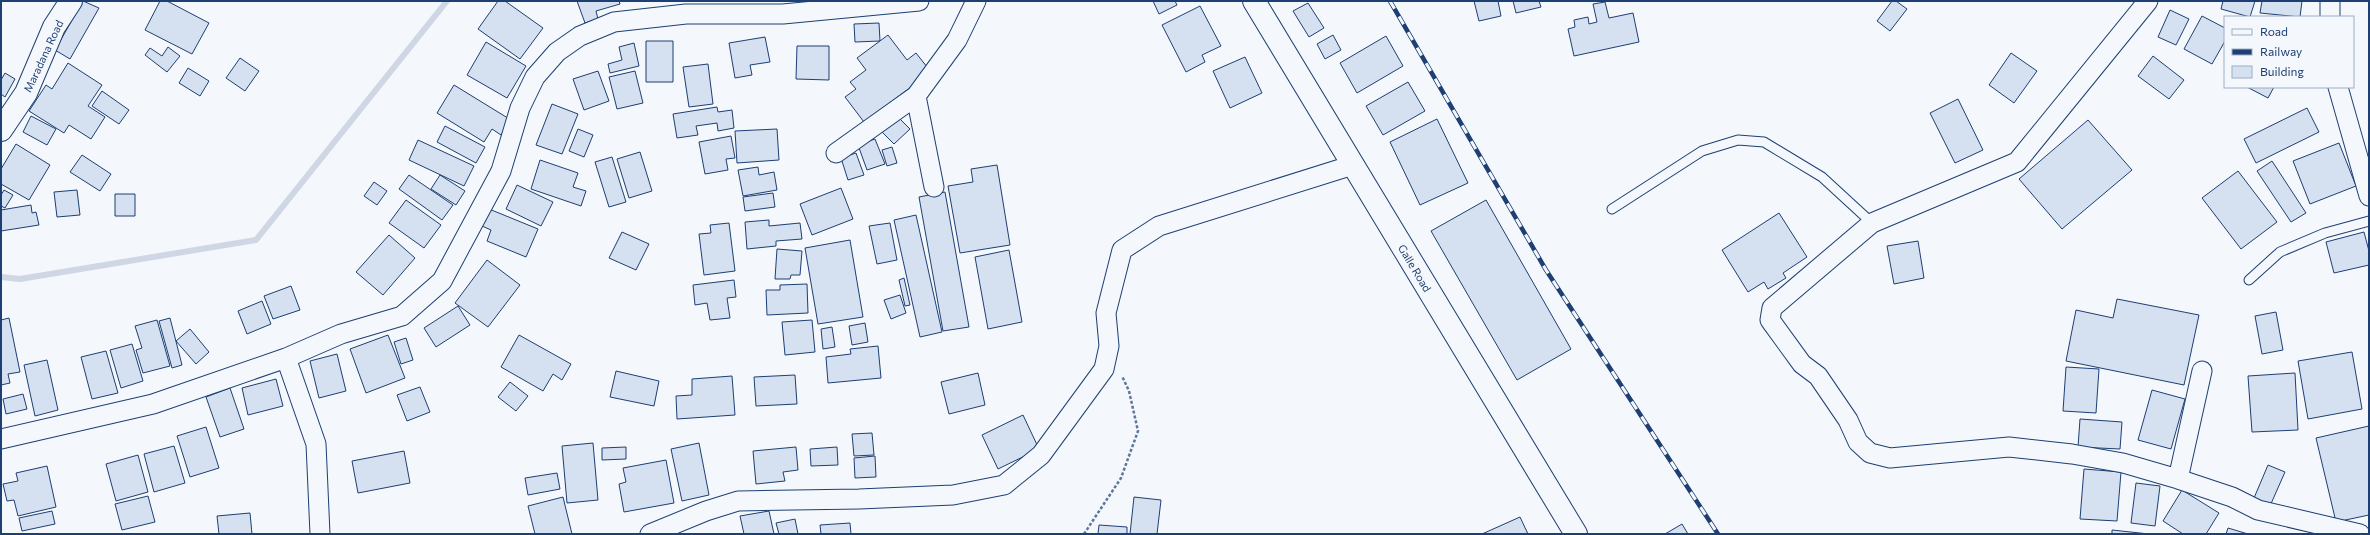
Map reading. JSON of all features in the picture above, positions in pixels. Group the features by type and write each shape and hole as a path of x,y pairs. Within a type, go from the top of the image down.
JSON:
{"main road":[{"name":"Maradana Road","path":"1,130 26,93 54,27 71,1"},
{"name":"Galle Road","path":"1254,1 1576,534"}],"street":[{"path":"1,439 153,404 286,358 341,334 402,316 442,281 501,171 520,108 535,77 557,52 580,36 614,22 672,15 783,14 920,1"},
{"path":"836,153 916,96 957,40 976,1"},
{"path":"2148,1 2016,162 1872,223 1772,308 1770,320 1802,364 1818,376 1848,420 1858,442 1870,453 1890,458 2009,447 2072,454 2123,463 2232,497 2258,510 2360,534"},
{"path":"2330,1 2330,16"},
{"path":"2338,88 2368,188"},
{"path":"916,96 934,187"},
{"path":"650,534 706,510 738,501 859,499 953,495 1004,485 1041,456 1104,369 1109,346 1106,313 1122,250 1159,226 1353,165"},
{"path":"286,358 316,444 320,534"},
{"path":"2178,479 2202,371"}],"lane":[{"path":"1612,208 1702,151 1738,140 1764,142 1822,177 1872,223"},
{"path":"2249,280 2280,252 2325,233 2369,221"}],"path":[{"path":"1084,534 1121,478 1138,431 1129,391 1109,346"}],"building":[{"path":"83,1 99,8 70,59 55,50"},
{"path":"160,1 167,1 209,23 192,54 145,30"},
{"path":"498,1 505,1 543,28 520,59 478,29"},
{"path":"577,1 619,1 620,4 596,11 598,19 585,23"},
{"path":"1153,1 1175,1 1177,5 1159,14"},
{"path":"1474,1 1498,1 1501,16 1479,21"},
{"path":"1513,1 1539,1 1541,7 1516,13"},
{"path":"1892,1 1896,1 1907,9 1890,31 1877,21"},
{"path":"2223,1 2255,1 2250,16 2221,9"},
{"path":"2262,1 2302,1 2300,16 2260,13"},
{"path":"1605,2 1609,18 1633,13 1639,42 1574,56 1568,29 1575,27 1574,20 1588,17 1589,24 1597,22 1593,4"},
{"path":"1308,3 1324,28 1309,37 1293,11"},
{"path":"1200,6 1221,46 1202,55 1205,62 1186,72 1162,25"},
{"path":"2170,10 2189,19 2176,45 2158,37"},
{"path":"2202,16 2224,27 2224,43 2212,64 2184,49"},
{"path":"879,23 880,41 855,42 854,24"},
{"path":"888,35 907,60 916,53 931,72 864,122 845,97 856,89 850,82 866,70 857,58"},
{"path":"1333,35 1341,50 1325,59 1317,44"},
{"path":"1386,36 1403,66 1357,93 1340,63"},
{"path":"765,37 770,62 750,65 752,75 735,78 729,43"},
{"path":"646,41 673,41 673,82 646,82"},
{"path":"486,42 526,66 507,98 467,75"},
{"path":"634,43 639,66 610,73 608,64 622,60 619,47"},
{"path":"797,46 829,46 829,80 796,79"},
{"path":"168,47 180,56 167,72 145,55 150,48 162,56"},
{"path":"2011,53 2037,71 2014,103 1989,85"},
{"path":"2153,56 2184,80 2169,99 2138,76"},
{"path":"1245,57 1262,93 1230,108 1213,71"},
{"path":"240,58 259,71 245,91 226,78"},
{"path":"68,63 102,85 88,106 105,117 91,139 69,125 64,133 29,111 46,85 52,89"},
{"path":"708,64 713,104 689,107 683,67"},
{"path":"188,68 209,81 200,96 179,83"},
{"path":"598,71 609,101 584,110 573,79"},
{"path":"635,71 643,103 617,109 609,77"},
{"path":"5,73 15,79 5,97 1,94 1,80"},
{"path":"1408,82 1425,111 1383,135 1366,106"},
{"path":"454,85 511,120 501,135 492,129 484,142 437,113"},
{"path":"2249,88 2273,88 2268,98"},
{"path":"102,91 129,110 119,124 92,106"},
{"path":"1958,99 1983,150 1955,163 1930,113"},
{"path":"552,104 578,114 562,154 536,145"},
{"path":"717,107 718,112 732,110 734,128 718,131 717,123 696,126 698,135 677,138 673,114"},
{"path":"2307,108 2319,132 2256,163 2244,139"},
{"path":"31,116 56,129 47,145 23,132"},
{"path":"898,117 910,129 894,144 882,132"},
{"path":"1437,119 1468,183 1420,205 1390,142"},
{"path":"2088,120 2132,170 2062,229 2019,179"},
{"path":"445,126 485,147 476,163 437,142"},
{"path":"578,129 593,135 584,157 569,151"},
{"path":"777,129 779,160 737,163 735,131"},
{"path":"731,136 735,158 726,159 728,170 705,174 699,142"},
{"path":"875,139 885,164 867,170 858,145"},
{"path":"418,140 474,166 464,186 409,160"},
{"path":"2339,143 2356,186 2310,204 2293,161"},
{"path":"16,144 50,165 29,200 1,184 1,169"},
{"path":"892,147 897,163 887,166 882,150"},
{"path":"640,152 652,191 629,198 617,159"},
{"path":"856,153 864,175 848,180 841,158"},
{"path":"82,155 111,174 100,191 70,172"},
{"path":"612,157 626,202 609,207 595,162"},
{"path":"540,160 578,173 573,187 586,191 581,206 531,189"},
{"path":"2272,161 2306,213 2291,222 2257,171"},
{"path":"997,165 1010,245 960,253 948,186 973,182 971,169"},
{"path":"758,167 759,175 774,172 777,190 743,196 738,170"},
{"path":"2238,171 2277,222 2241,249 2202,198"},
{"path":"409,175 453,205 442,220 399,189"},
{"path":"440,175 465,191 456,205 431,189"},
{"path":"374,182 387,191 377,205 364,196"},
{"path":"517,185 553,202 541,226 506,209"},
{"path":"841,188 853,219 812,235 800,204"},
{"path":"4,190 13,195 5,208 1,206 1,195"},
{"path":"77,190 80,215 57,217 54,192"},
{"path":"945,192 969,327 943,331 919,197"},
{"path":"773,193 775,207 745,211 743,197"},
{"path":"115,194 135,194 135,216 115,216"},
{"path":"406,200 441,225 424,248 389,223"},
{"path":"1486,200 1571,349 1517,380 1431,231"},
{"path":"31,205 32,213 36,212 39,225 1,231 1,210"},
{"path":"489,209 538,229 526,257 487,241 491,230 482,226"},
{"path":"1779,213 1807,257 1783,273 1786,278 1768,289 1764,282 1748,292 1722,250"},
{"path":"916,215 942,332 920,337 894,220"},
{"path":"769,220 769,226 800,223 802,239 776,241 776,246 747,249 745,222"},
{"path":"729,223 735,271 704,275 699,234 711,233 710,225"},
{"path":"890,223 897,260 877,264 869,226"},
{"path":"622,232 649,244 636,270 609,258"},
{"path":"2364,232 2369,251 2369,265 2334,273 2326,242"},
{"path":"389,235 415,258 383,295 356,272"},
{"path":"850,240 863,317 818,324 805,248"},
{"path":"1918,241 1924,278 1894,284 1887,246"},
{"path":"777,249 802,251 800,275 791,275 790,279 775,279"},
{"path":"1009,250 1022,322 988,329 975,257"},
{"path":"487,260 520,285 488,327 455,303"},
{"path":"904,278 910,305 905,306 899,280"},
{"path":"734,280 736,297 727,298 730,318 710,320 707,303 695,305 693,285"},
{"path":"807,284 808,313 767,315 766,290 780,290 780,285"},
{"path":"291,286 300,310 273,319 264,296"},
{"path":"900,295 906,313 891,319 884,300"},
{"path":"2117,299 2199,315 2184,385 2066,361 2076,310 2113,318"},
{"path":"262,301 271,324 247,334 238,311"},
{"path":"458,306 470,325 436,347 424,328"},
{"path":"2276,312 2283,350 2262,354 2255,316"},
{"path":"9,318 20,372 8,374 10,383 1,385 1,320"},
{"path":"170,318 182,365 172,368 159,321"},
{"path":"157,320 170,366 143,373 136,350 142,348 135,326"},
{"path":"812,320 815,352 785,355 782,322"},
{"path":"865,323 868,342 852,345 849,326"},
{"path":"832,327 835,347 823,349 821,329"},
{"path":"190,329 209,352 196,364 176,341"},
{"path":"388,335 405,378 366,393 350,349"},
{"path":"519,335 571,364 562,380 553,374 543,391 501,367"},
{"path":"406,338 413,360 401,364 394,342"},
{"path":"132,344 143,381 121,388 110,350"},
{"path":"878,346 881,378 828,383 826,357 851,354 850,349"},
{"path":"106,351 118,393 92,399 81,357"},
{"path":"2352,352 2362,409 2308,419 2298,361"},
{"path":"337,354 346,391 319,398 310,361"},
{"path":"47,360 58,410 35,416 24,365"},
{"path":"2066,367 2099,369 2096,413 2063,411"},
{"path":"616,371 659,381 654,406 610,397"},
{"path":"978,373 985,405 949,414 941,382"},
{"path":"2295,373 2298,430 2252,432 2248,376"},
{"path":"795,375 797,404 756,406 754,377"},
{"path":"732,376 735,415 677,419 676,396 692,395 692,379"},
{"path":"276,379 283,406 248,415 242,388"},
{"path":"510,382 528,396 516,411 498,397"},
{"path":"420,387 430,412 407,421 397,395"},
{"path":"230,388 244,429 220,437 206,397"},
{"path":"2152,390 2185,399 2171,449 2138,440"},
{"path":"23,394 27,409 6,414 3,399"},
{"path":"1023,415 1039,449 998,469 982,435"},
{"path":"2080,419 2122,422 2120,449 2078,447"},
{"path":"2369,426 2369,515 2336,522 2316,438"},
{"path":"206,427 219,468 190,477 177,436"},
{"path":"872,433 874,455 854,456 852,434"},
{"path":"593,443 598,500 567,503 562,446"},
{"path":"699,443 709,495 682,501 671,449"},
{"path":"174,446 185,483 154,492 144,454"},
{"path":"626,447 626,459 602,460 602,448"},
{"path":"796,447 798,470 783,472 785,481 756,484 753,451"},
{"path":"837,447 838,465 811,466 810,449"},
{"path":"404,451 410,483 358,493 352,461"},
{"path":"138,455 148,492 116,501 106,464"},
{"path":"875,456 876,477 855,478 854,458"},
{"path":"666,460 674,503 624,512 619,484 626,482 623,468"},
{"path":"2268,465 2285,472 2270,506 2254,498"},
{"path":"47,466 56,507 18,516 14,500 7,501 3,484 18,481 16,473"},
{"path":"2084,469 2121,472 2117,521 2080,519"},
{"path":"557,473 560,489 528,495 525,478"},
{"path":"2136,483 2160,486 2155,526 2131,523"},
{"path":"2182,490 2219,513 2206,534 2183,534 2163,521"},
{"path":"148,496 155,522 122,530 115,504"},
{"path":"563,497 572,534 535,534 528,506"},
{"path":"1134,497 1161,500 1157,534 1130,534"},
{"path":"52,511 55,524 22,531 19,518"},
{"path":"769,511 774,534 744,534 740,516"},
{"path":"250,513 252,534 219,534 217,516"},
{"path":"1520,517 1528,534 1482,534"},
{"path":"795,519 798,534 779,534 776,523"},
{"path":"850,523 851,534 821,534 820,525"},
{"path":"1682,524 1688,534 1665,534"},
{"path":"1099,525 1127,527 1127,534 1098,534"},
{"path":"2228,528 2248,534 2226,534"},
{"path":"2112,530 2149,534 2112,534"}],"waterway":[{"path":"1,277 20,279 256,240 447,1"}],"railway":[{"path":"1390,1 1546,270 1718,534"}]}
